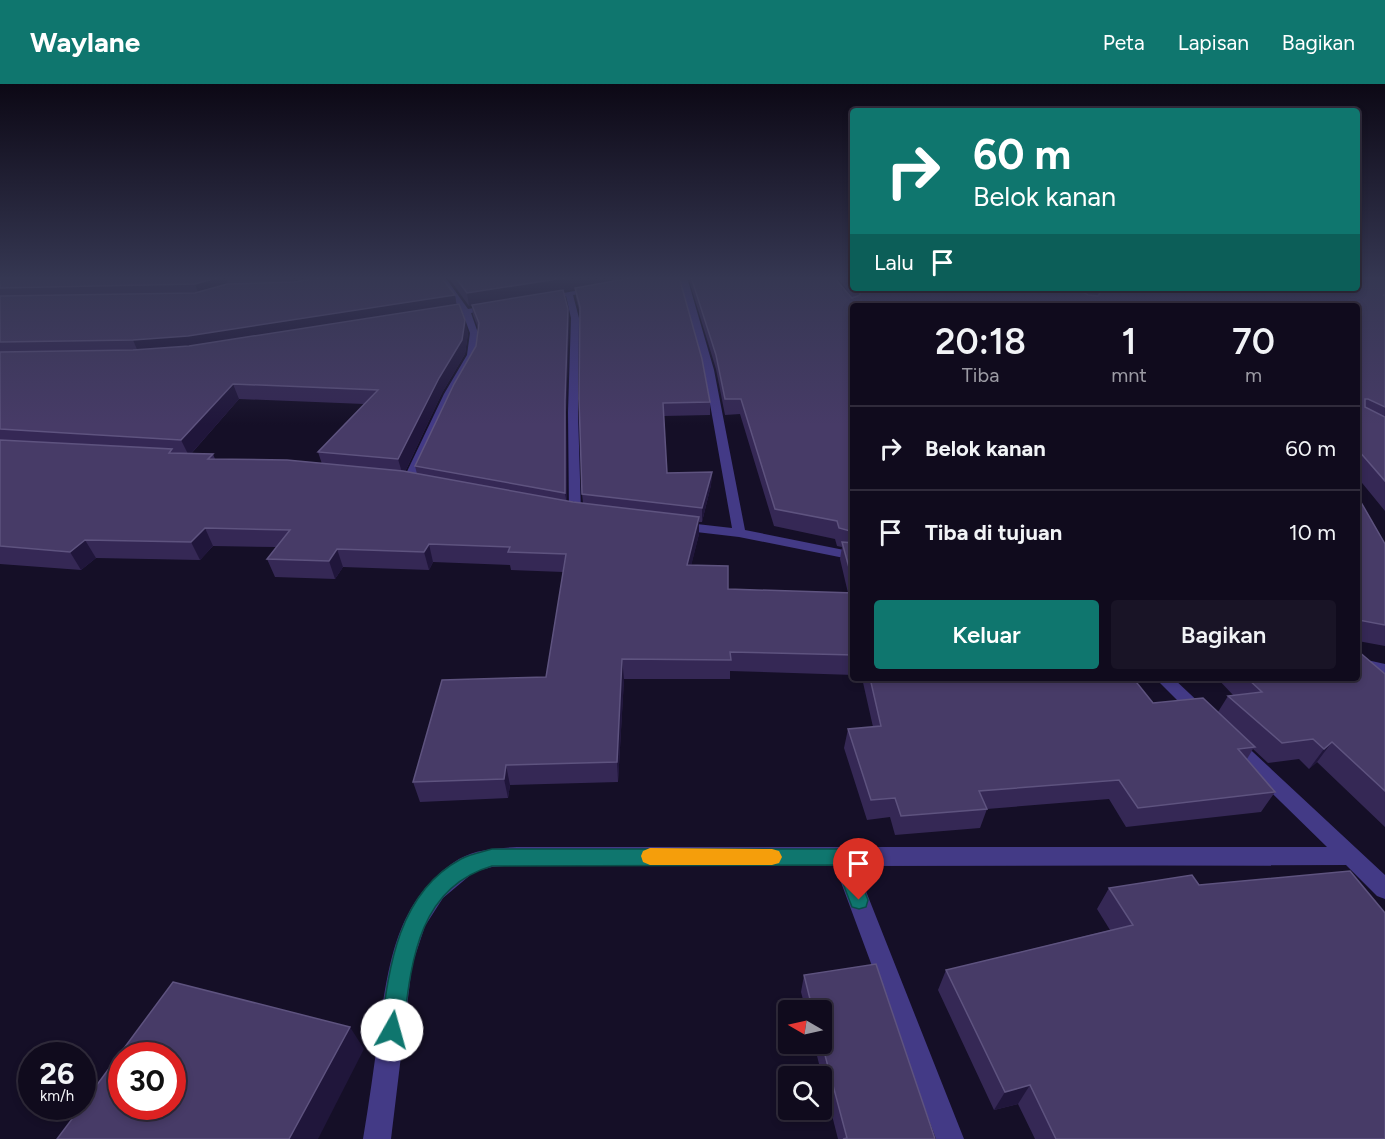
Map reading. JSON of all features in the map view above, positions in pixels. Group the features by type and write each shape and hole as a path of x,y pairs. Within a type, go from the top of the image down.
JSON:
{"street":[{"path":"408,482 451,390 473,351 472,326"},
{"path":"575,326 573,412 575,513"},
{"path":"697,326 709,369 739,533"},
{"path":"662,524 739,533 850,555"},
{"path":"1360,664 1385,670"},
{"path":"1166,681 1385,889"},
{"path":"378,1139 400,965 415,921 435,891 468,865 492,858 517,856 1352,856"},
{"path":"842,857 950,1139"}],"building":[{"path":"0,326 252,326 188,336 133,340 0,342"},
{"path":"316,326 464,326 462,340 439,378 398,459 318,452 378,390 233,384 181,440 0,429 0,352 133,350 189,346"},
{"path":"479,326 567,326 565,493 415,466 454,384 476,346"},
{"path":"580,326 693,326 710,402 663,403 667,473 712,472 702,508 582,494"},
{"path":"707,326 850,326 850,531 839,528 837,521 775,509 741,399 725,399 716,355"},
{"path":"1360,326 1385,326 1385,407 1365,399 1365,407 1385,417 1385,481 1360,452"},
{"path":"0,440 172,449 169,453 213,454 208,459 287,460 403,471 573,502 699,517 687,565 728,566 728,589 850,593 850,655 730,652 731,660 622,659 617,762 506,765 504,779 413,782 442,680 546,677 566,554 508,552 510,547 429,544 424,552 337,549 329,561 267,559 290,530 205,528 191,542 85,540 70,552 0,546"},
{"path":"1360,500 1385,544 1385,625 1360,620"},
{"path":"842,542 850,543 850,571"},
{"path":"1360,653 1385,674 1385,791 1332,742 1324,749 1313,739 1282,743 1228,696 1262,692 1250,681 1360,681"},
{"path":"871,681 1135,681 1153,703 1203,698 1255,747 1238,749 1275,792 1138,808 1119,780 979,791 987,809 901,816 895,798 871,800 848,729 881,726"},
{"path":"1350,871 1385,913 1385,1139 1056,1139 1030,1085 1005,1092 946,970 1133,925 1109,888 1192,875 1199,885"},
{"path":"876,964 935,1139 843,1139 847,1138 832,1082 832,1066 828,1066 825,1054 832,1054 832,1000 810,1000 804,975"},
{"path":"173,982 350,1027 289,1139 57,1139 71,1120 96,1120 96,1086 108,1070 108,1120 186,1120 186,1042 129,1042"}],"slow traffic":[{"path":"650,856 772,857"}],"route":[{"path":"392,1030 400,965 415,921 435,891 468,865 492,858 517,856 842,857 859,900"}]}
